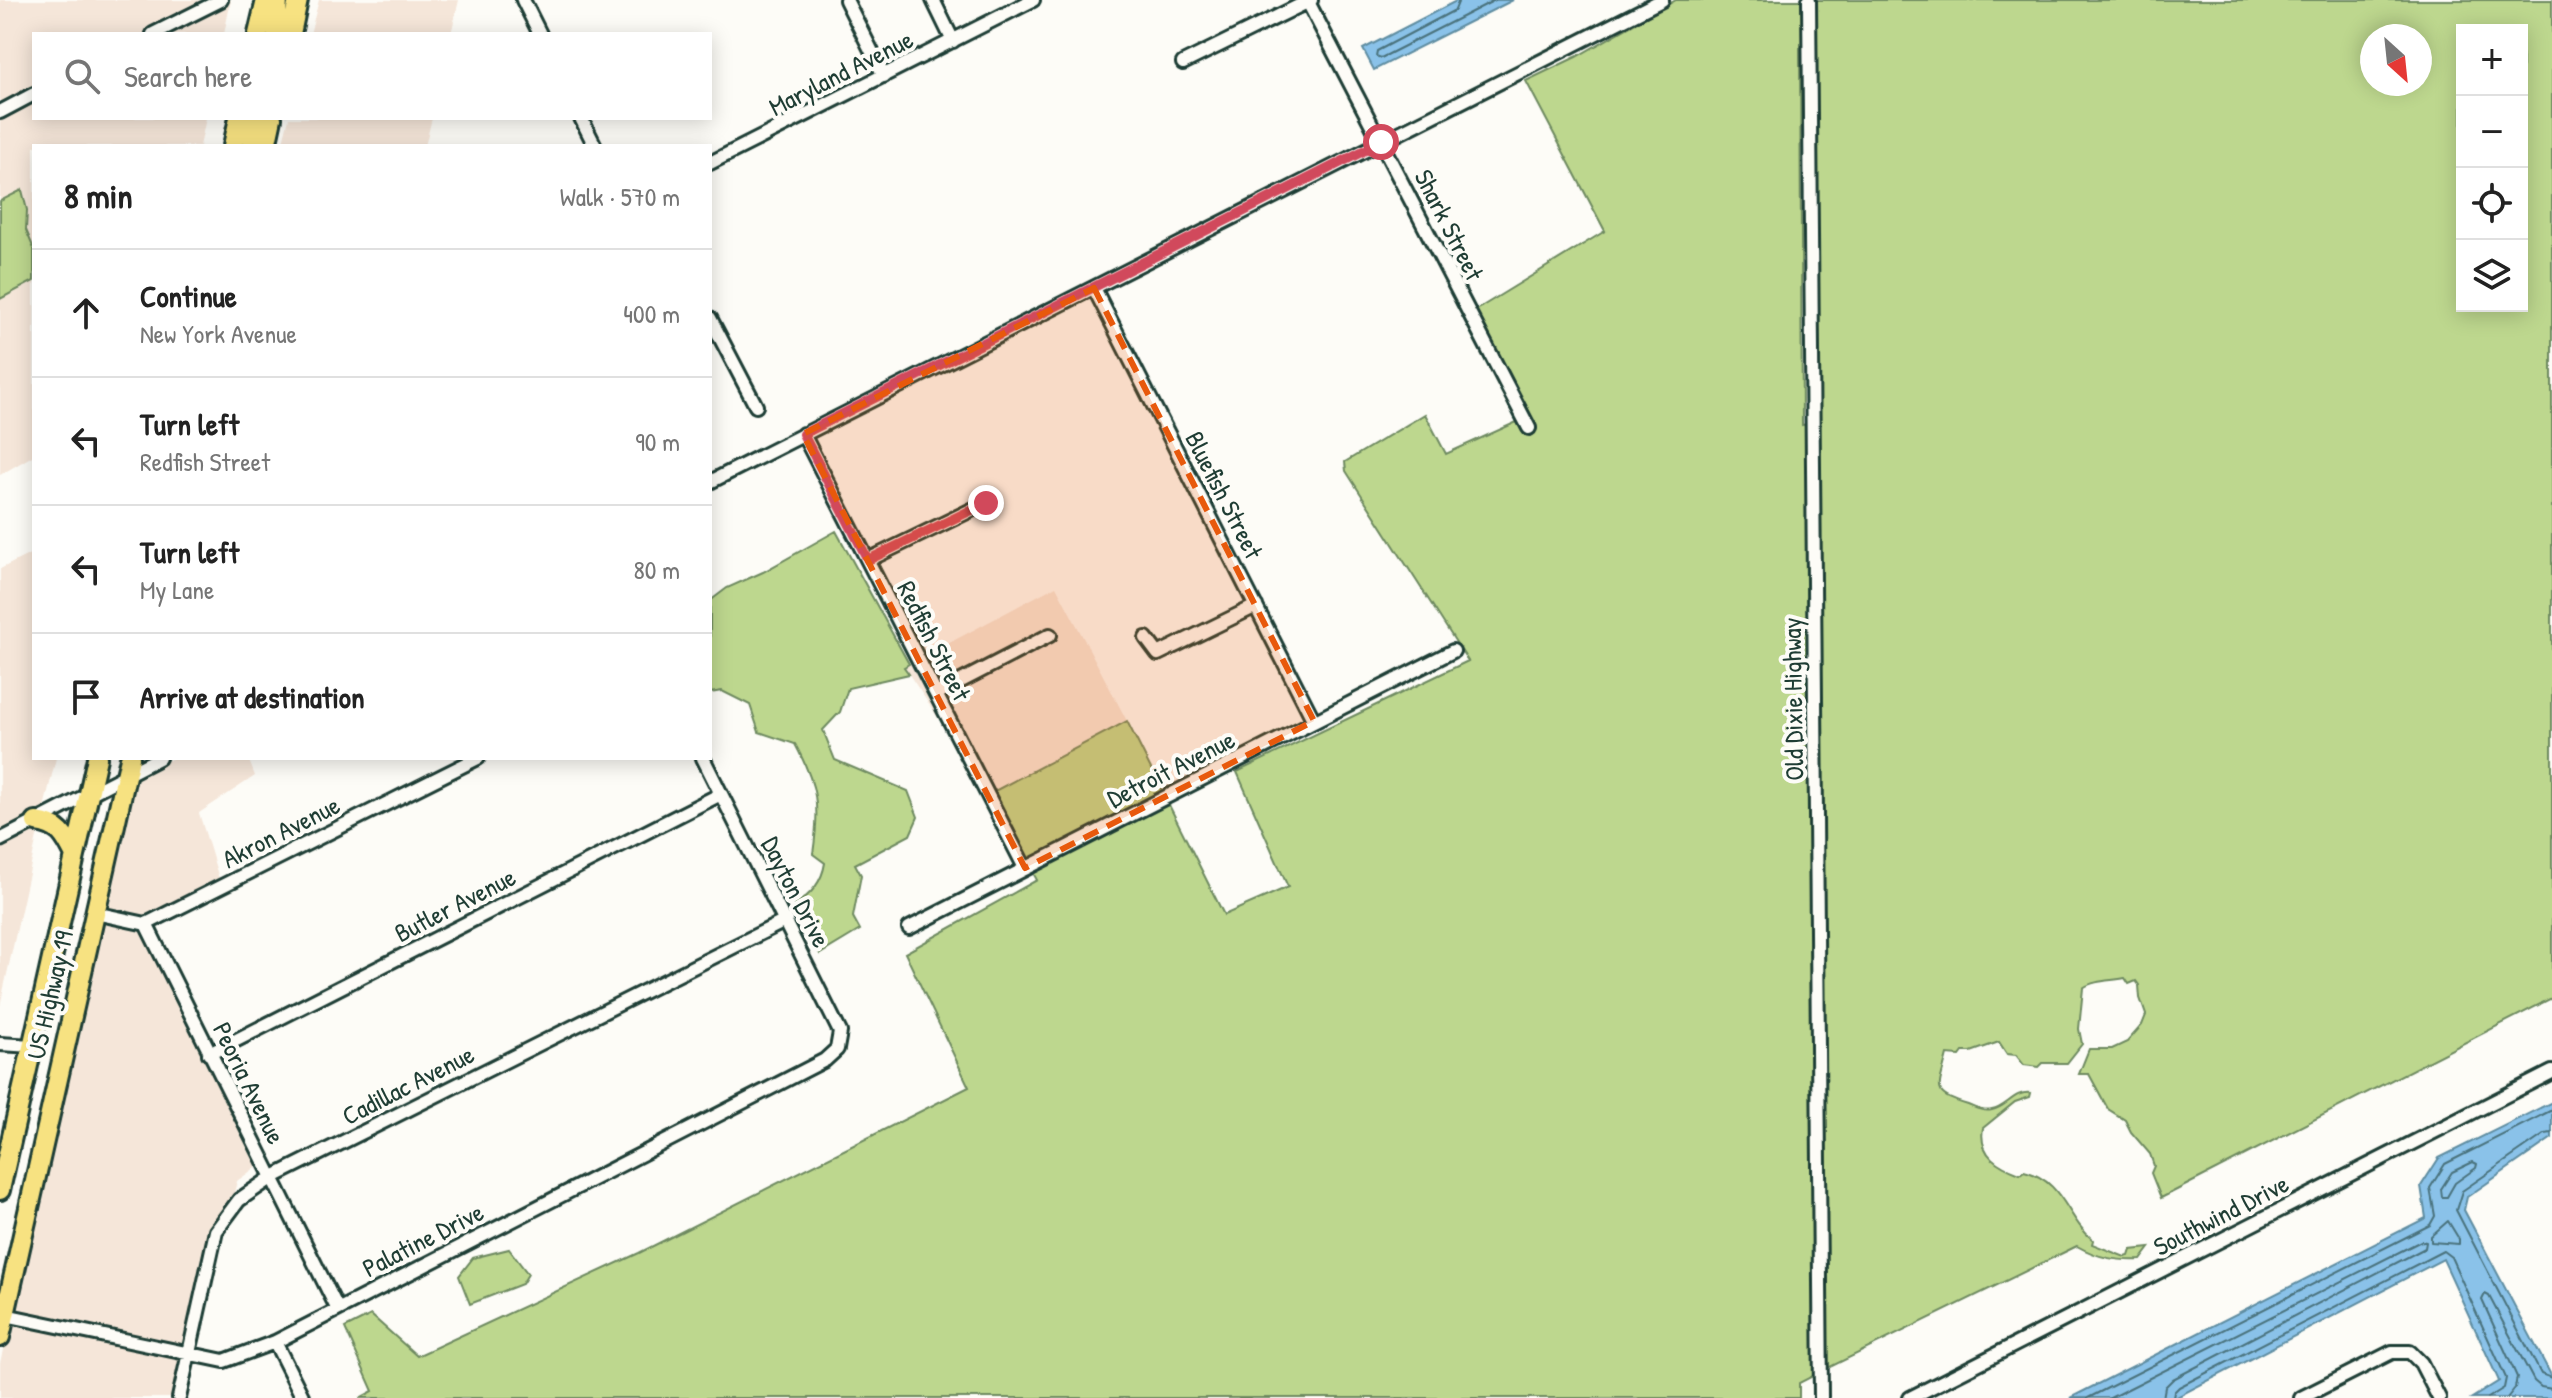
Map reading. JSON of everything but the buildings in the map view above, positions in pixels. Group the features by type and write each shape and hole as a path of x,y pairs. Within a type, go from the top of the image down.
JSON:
{"highway":[{"path":"258,32 266,0"},
{"path":"276,32 278,0"},
{"path":"291,32 298,0"},
{"path":"233,144 239,120"},
{"path":"254,144 251,139 256,120"},
{"path":"266,144 272,120"},
{"name":"US Highway 19","path":"0,1190 97,760"},
{"name":"US Highway 19","path":"0,1337 128,766"},
{"path":"36,822 53,824 60,829 75,856"}],"street":[{"path":"157,32 221,0"},
{"path":"523,0 539,32"},
{"path":"846,0 884,76"},
{"path":"933,0 953,41"},
{"path":"712,481 1662,0"},
{"name":"Old Dixie Highway","path":"1809,0 1821,1398"},
{"name":"Maryland Avenue","path":"712,162 1029,1"},
{"path":"1183,63 1308,1"},
{"name":"Shark Street","path":"1308,1 1529,428"},
{"path":"0,112 32,95"},
{"path":"582,120 594,144"},
{"name":"Bluefish Street","path":"1094,288 1314,721"},
{"path":"712,322 756,406"},
{"name":"Redfish Street","path":"803,434 1025,868"},
{"path":"868,560 986,503"},
{"path":"1146,638 1158,654 1256,606"},
{"path":"936,694 1050,635"},
{"name":"Detroit Avenue","path":"909,928 1453,651"},
{"path":"0,840 89,795 128,766 151,760"},
{"name":"Akron Avenue","path":"146,924 474,760"},
{"name":"Dayton Drive","path":"704,760 787,920 840,1032 837,1049"},
{"name":"Butler Avenue","path":"209,1054 721,794"},
{"path":"95,913 146,924"},
{"name":"Cadillac Avenue","path":"179,1398 216,1231 239,1200 271,1178 787,920"},
{"name":"Peoria Avenue","path":"146,924 337,1308"},
{"path":"0,1044 32,1046"},
{"name":"Palatine Drive","path":"5,1315 224,1361 275,1342 825,1060 837,1049"},
{"name":"Southwind Drive","path":"1910,1398 2552,1072"},
{"path":"275,1342 303,1398"},
{"path":"2301,1398 2392,1352 2410,1352 2421,1363 2439,1398"}],"highlighted area":[{"path":"1094,288 1314,721 1025,868 803,434"}],"shaded area":[{"path":"0,0 231,0 224,32 32,32 32,120 206,120 200,144 32,144 32,244 26,230 27,210 21,190 0,201"},
{"path":"319,0 459,0 451,32 311,32"},
{"path":"288,120 432,120 426,144 282,144"},
{"path":"32,282 32,456 0,475 0,299"},
{"path":"32,553 32,760 56,760 43,812 0,833 0,569"},
{"path":"1056,586 1127,721 989,794 904,667"},
{"path":"169,760 249,760 255,776 199,813 221,885 141,923 262,1163 237,1181 184,1398 0,1398 0,1363 131,779"},
{"path":"39,828 0,1006 0,847"}],"green space":[{"path":"1676,0 1803,0 1803,47 1800,48 1802,425 1807,424 1815,1375 1799,1383 1799,1398 360,1398 373,1391 345,1328 371,1315 417,1356 639,1253 969,1087 905,953 1037,880 989,794 1127,721 1224,915 1288,887 1237,772 1468,661 1346,471 1345,462 1425,414 1446,454 1528,417 1471,313 1605,231 1526,81 1576,57"},
{"path":"1815,0 2552,0 2552,998 2161,1198 2151,1173 2154,1166 2150,1154 2125,1120 2108,1109 2089,1074 2079,1074 2089,1049 2112,1049 2127,1042 2142,1025 2146,1015 2136,981 2129,984 2125,978 2097,982 2083,988 2079,1029 2082,1044 2067,1063 2043,1063 2039,1067 2024,1065 2016,1055 2007,1054 1999,1042 1963,1052 1960,1056 1947,1055 1940,1089 1948,1097 1989,1110 1997,1109 2020,1094 2031,1093 2030,1097 2015,1102 1983,1128 1984,1145 1992,1158 2012,1171 2020,1174 2024,1171 2048,1183 2093,1240 2092,1244 2125,1257 2131,1250 2150,1248 2141,1260 2132,1260 2100,1256 2077,1246 1826,1369"},
{"path":"22,190 27,210 26,230 32,244 32,282 0,299 0,201"},
{"path":"836,531 909,664 904,667 909,674 848,688 840,712 823,730 835,760 908,791 918,817 910,835 855,864 861,875 853,917 860,930 820,954 794,905 814,888 825,863 813,854 816,809 813,785 795,744 759,732 750,705 722,691 712,693 712,599 727,588 763,572"},
{"path":"509,1249 528,1274 522,1284 470,1304 459,1276 473,1258"}],"water":[{"path":"1458,0 1513,0 1374,70 1363,49"},
{"path":"2552,1102 2552,1138 2467,1197 2464,1210 2552,1377 2552,1398 2472,1398 2499,1381 2443,1259 2175,1398 2070,1398 2426,1218 2421,1186 2439,1158"}],"route":[{"path":"986,503 868,560 803,434 1381,142"}]}
